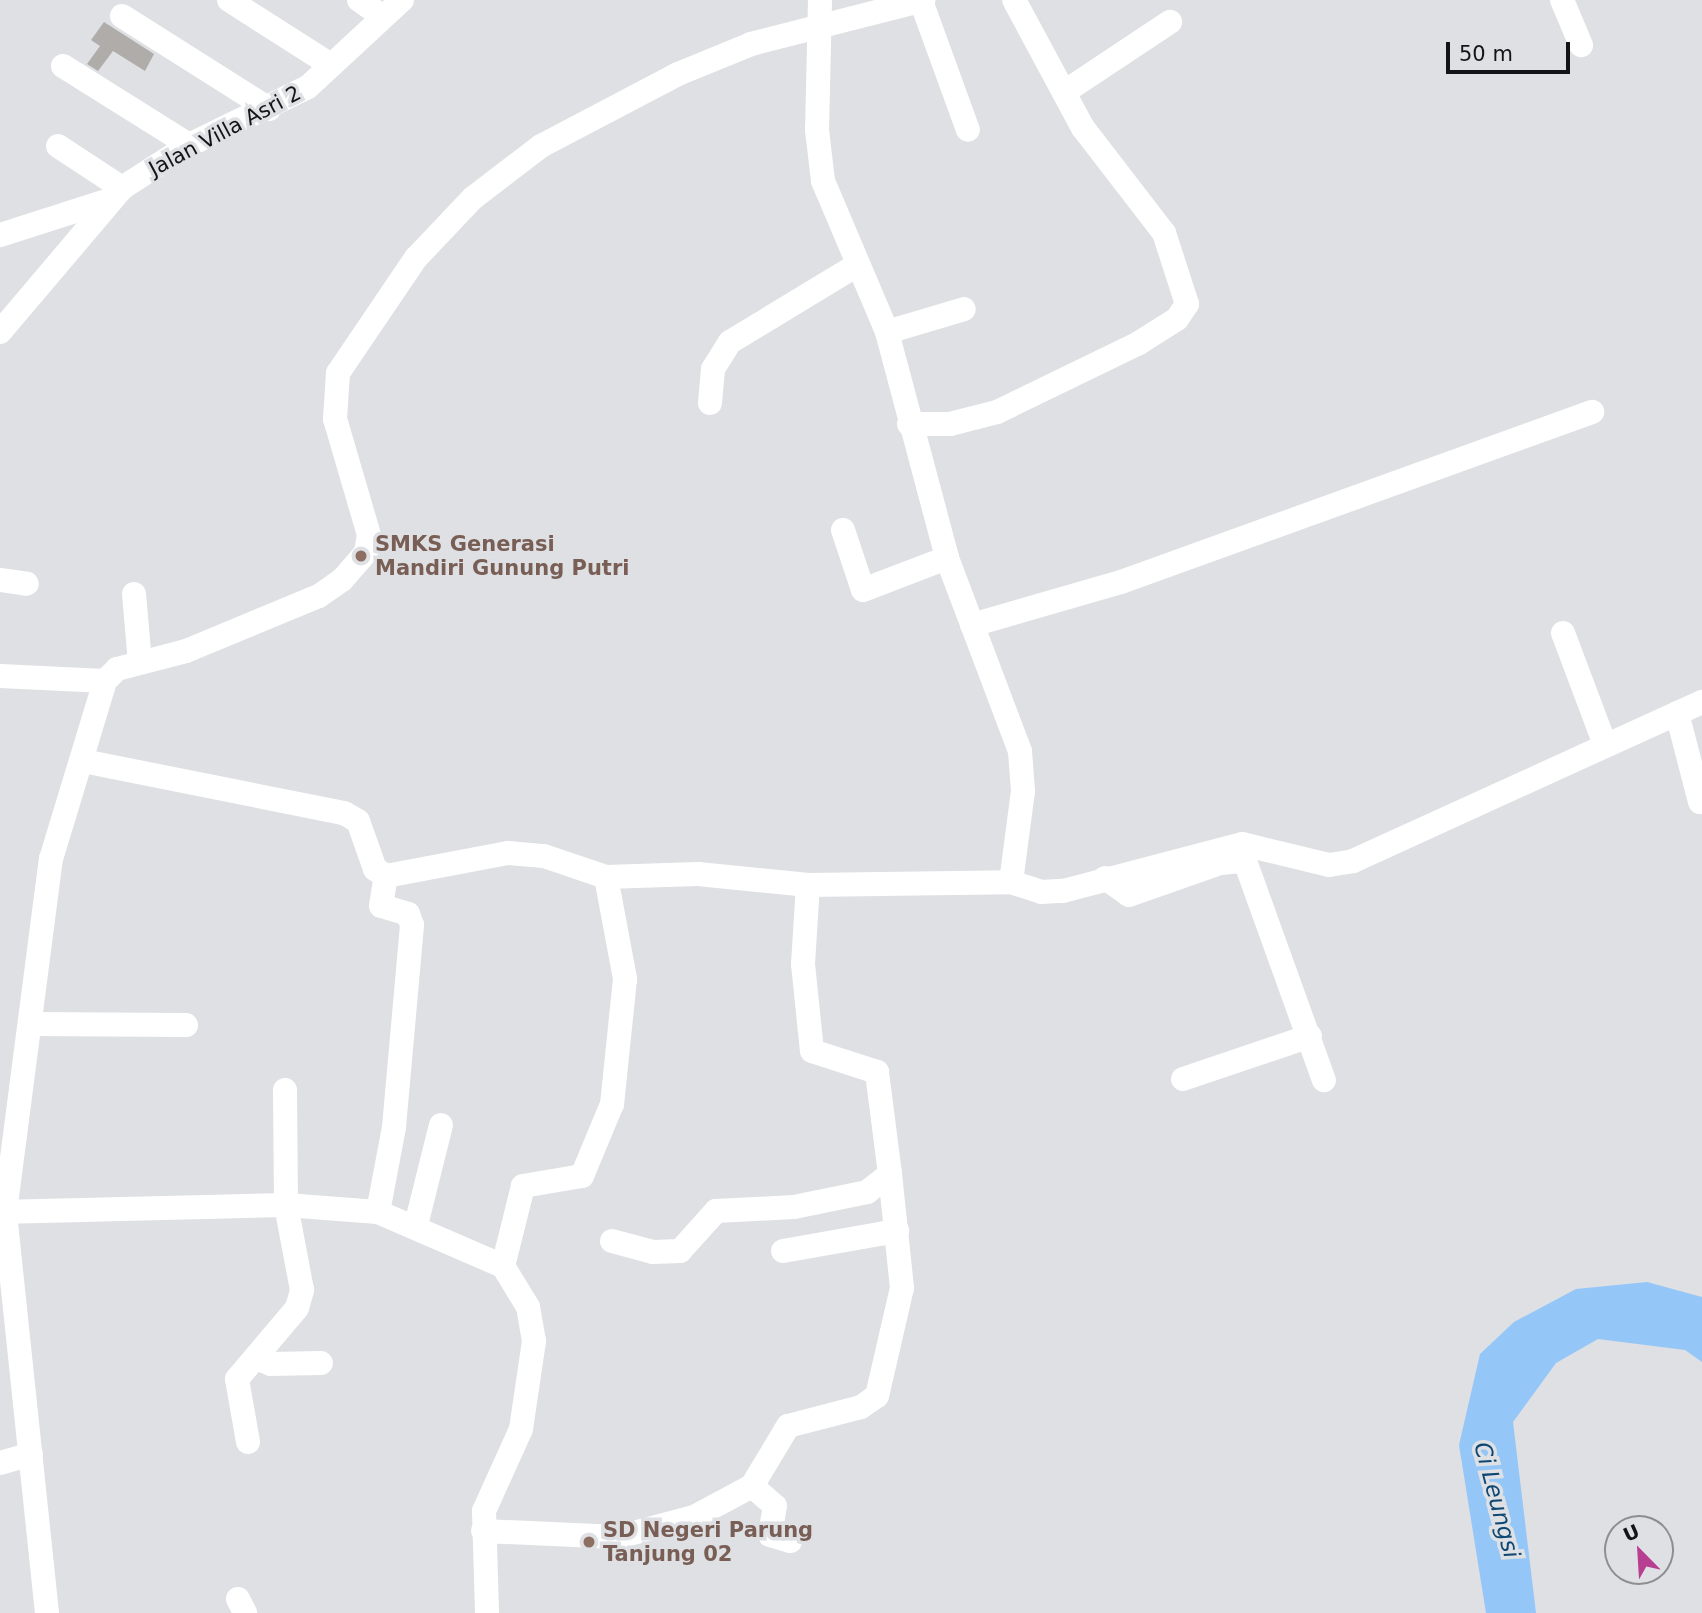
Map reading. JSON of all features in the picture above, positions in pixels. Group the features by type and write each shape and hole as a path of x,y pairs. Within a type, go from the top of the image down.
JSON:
{"street":[{"path":"229,0 331,65"},
{"path":"359,0 382,16"},
{"name":"Jalan Villa Asri 2","path":"0,332 116,194 189,145 269,109 331,65 402,0"},
{"path":"820,0 819,160 858,265 887,332 909,424 947,558 1020,751 1023,791 1011,882"},
{"path":"0,676 105,681 140,662 186,651 319,596 357,566 369,535 335,419 338,373 416,258 473,198 541,146 678,74 819,25 922,0 968,130"},
{"path":"909,424 950,424 997,412 1139,343 1185,311 1186,287 1164,233 1083,128 1066,91 1014,0"},
{"path":"1562,0 1581,45"},
{"path":"122,16 269,109"},
{"path":"1066,91 1170,22"},
{"path":"62,66 189,145"},
{"path":"58,146 116,194"},
{"path":"0,234 116,194"},
{"path":"710,404 713,369 730,342 858,265"},
{"path":"887,332 964,309"},
{"path":"972,625 1121,582 1592,412"},
{"path":"843,530 863,590 947,558"},
{"path":"0,580 27,584"},
{"path":"134,594 140,662"},
{"path":"1563,633 1604,742"},
{"path":"47,1613 3,1212 51,859 83,761 105,681"},
{"path":"83,761 344,813 358,821 375,869 386,876 508,853 544,856 607,877 698,874 808,885 1011,882 1041,892 1242,844 1329,866 1353,861 1604,742 1702,702"},
{"path":"1677,713 1700,803"},
{"path":"1105,878 1129,895 1220,863 1245,861 1324,1080"},
{"path":"379,1212 394,1127 412,925 408,914 381,905 386,876"},
{"path":"503,1266 523,1186 582,1176 612,1104 625,979 607,877"},
{"path":"483,1531 527,1538 636,1534 694,1517 752,1486 788,1426 861,1407 877,1396 902,1287 877,1072 812,1051 803,964 808,885"},
{"path":"30,1024 186,1025"},
{"path":"1183,1079 1310,1036"},
{"path":"247,1442 237,1379 297,1308 302,1290 286,1205 285,1090"},
{"path":"416,1225 441,1125"},
{"path":"612,1241 653,1252 680,1251 716,1210 794,1207 867,1192 890,1174"},
{"path":"3,1212 286,1205 379,1212 416,1225 503,1266 531,1314 534,1341 521,1429 487,1494 483,1531 487,1613"},
{"path":"783,1251 897,1231"},
{"path":"256,1358 271,1364 321,1363"},
{"path":"0,1463 31,1454"},
{"path":"752,1486 775,1506 770,1535 790,1541"}],"water":[{"name":"Ci Leungsi","path":"1647,1282 1702,1297 1702,1362 1685,1350 1598,1339 1556,1363 1513,1422 1536,1613 1486,1613 1459,1445 1480,1354 1514,1322 1576,1289"}],"building":[{"path":"104,22 154,54 145,71 113,51 98,71 87,64 100,46 91,40"}],"place":[{"name":"SMKS Generasi Mandiri Gunung Putri","path":"361,556"},
{"name":"SD Negeri Parung Tanjung 02","path":"589,1542"}]}
